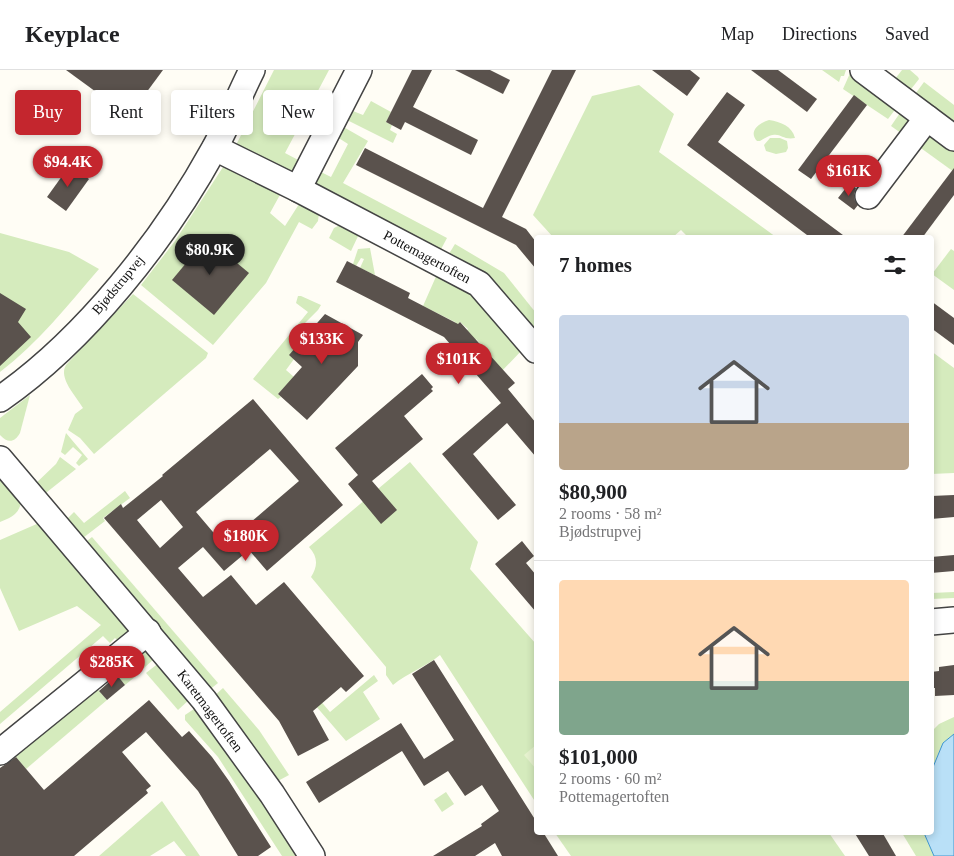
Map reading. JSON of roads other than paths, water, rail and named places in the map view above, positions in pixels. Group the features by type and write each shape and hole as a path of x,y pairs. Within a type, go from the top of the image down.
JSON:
{"street":[{"name":"Bjødstrupvej","path":"0,399 44,365 79,331 128,276 182,204 215,148 252,70"},
{"path":"298,189 359,70"},
{"path":"863,70 954,138"},
{"path":"868,196 927,118"},
{"name":"Pottemagertoften","path":"215,148 298,189 479,284 534,348"},
{"name":"Karetmagertoften","path":"0,459 204,700 272,794 312,856"},
{"path":"934,622 954,620"},
{"path":"0,752 148,632"}],"water":[{"path":"954,734 954,856 934,856 925,835 934,835 934,765 943,743"}]}
